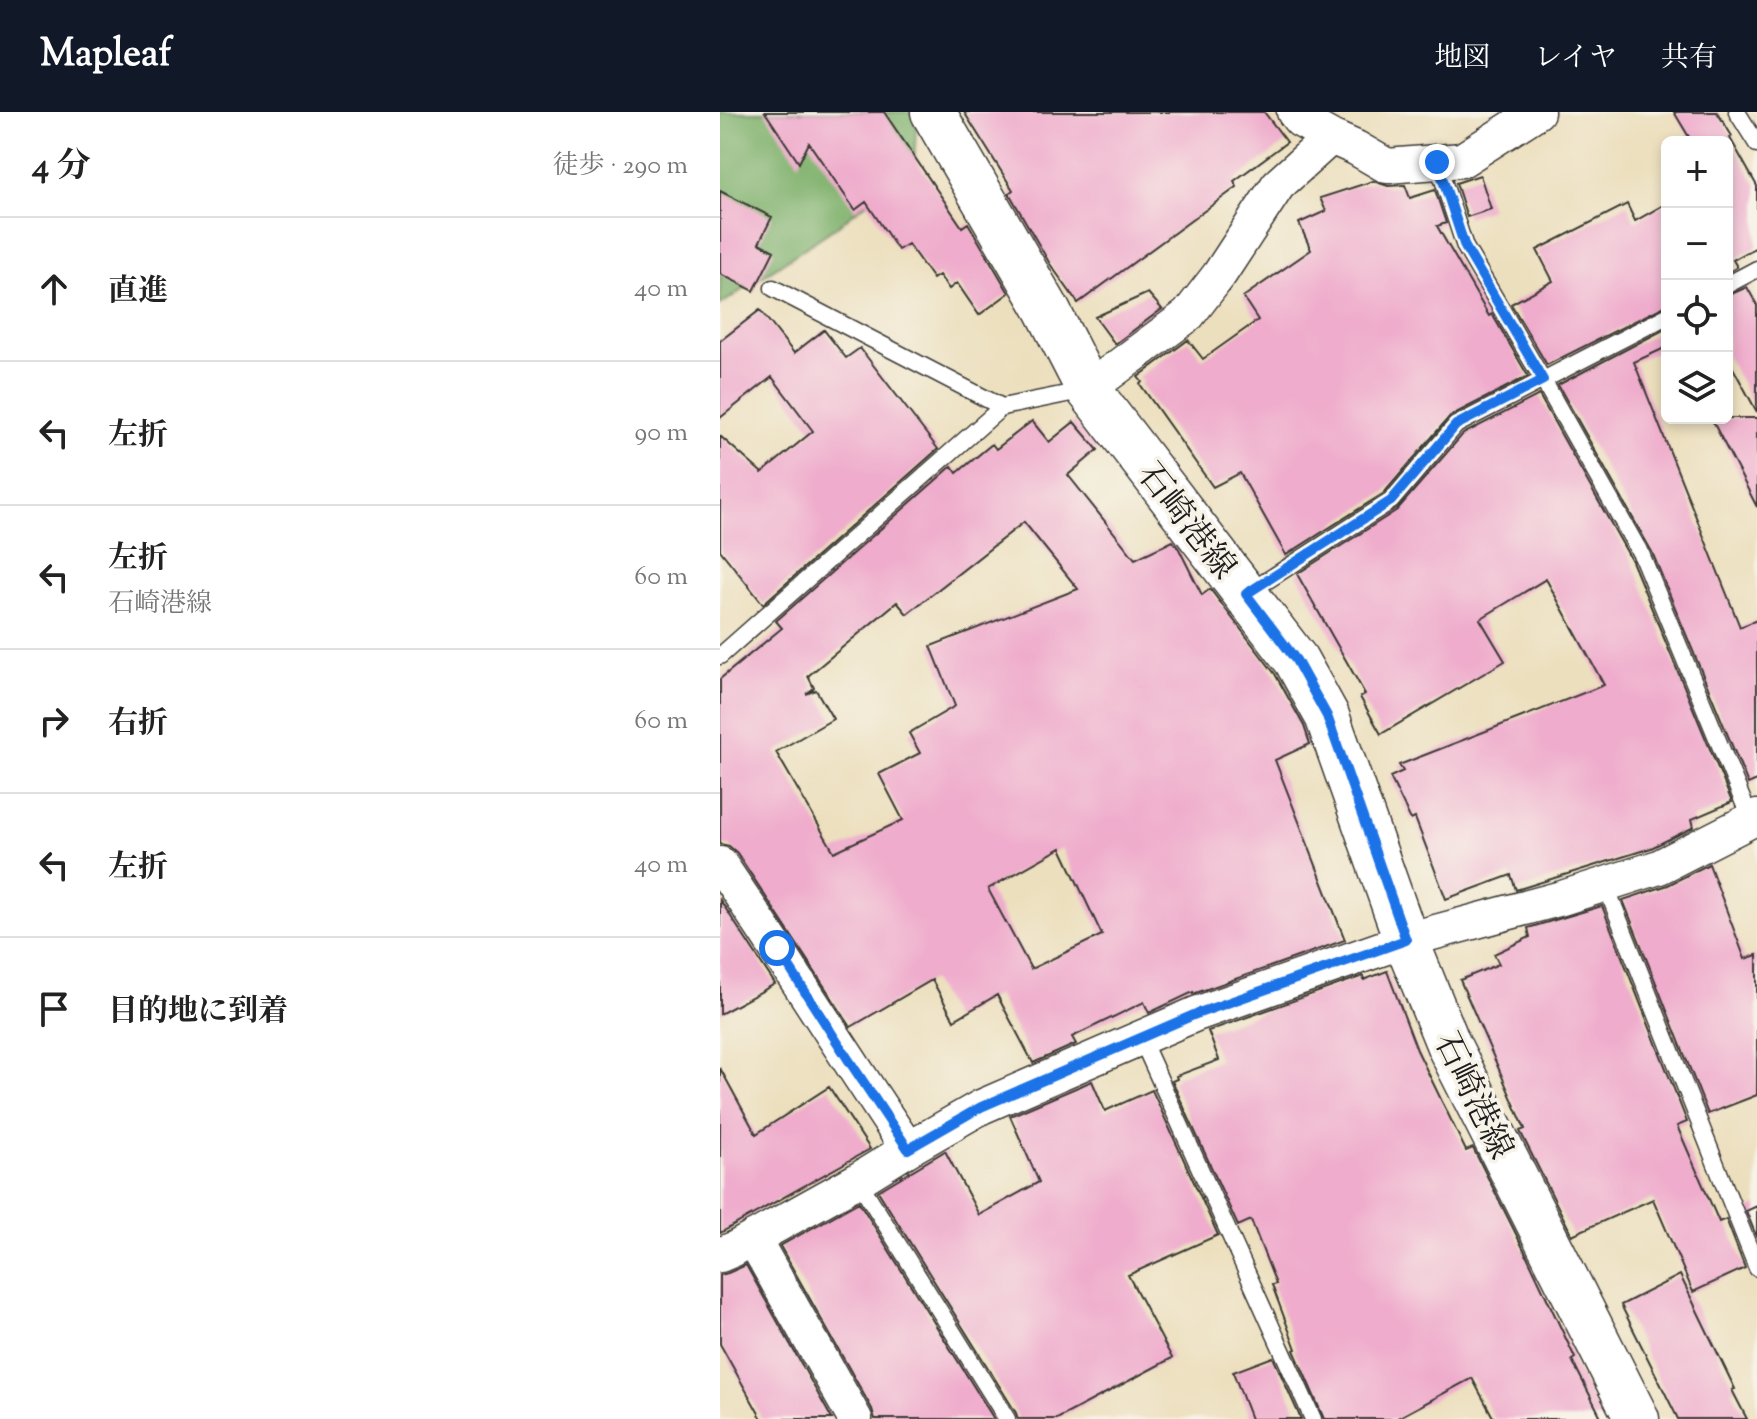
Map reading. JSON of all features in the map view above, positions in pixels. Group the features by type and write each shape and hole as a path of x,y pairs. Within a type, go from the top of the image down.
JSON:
{"main road":[{"name":"石崎港線","path":"933,112 1047,309 1088,389 1296,660 1327,716 1406,940 1449,1046 1637,1419"}],"street":[{"path":"1294,112 1300,120 1387,166 1462,160 1537,112"},
{"path":"1088,389 1188,315 1219,275 1278,185 1331,137"},
{"path":"855,1419 732,1242 858,1180 981,1107 1196,1014 1406,940 1562,898 1659,867 1755,824"},
{"path":"720,864 908,1149"}],"lane":[{"path":"1737,112 1757,144"},
{"path":"1437,162 1465,247 1642,556 1755,824"},
{"path":"1733,282 1757,269"},
{"path":"773,288 1002,407"},
{"path":"1246,594 1391,501 1456,425 1661,319"},
{"path":"720,656 1002,407 1088,389"},
{"path":"1605,884 1757,1268"},
{"path":"1141,1038 1313,1419"},
{"path":"858,1180 1007,1419"}],"green space":[{"path":"720,112 917,112 914,165 836,227 720,305"}],"building":[{"path":"765,112 884,112 962,227 968,223 1009,293 979,315 957,283 949,289 939,275 933,279 908,244 898,250 866,202 855,210 809,143 799,163"},
{"path":"964,112 1264,112 1287,142 1234,181 1237,187 1078,303 1050,264 1009,193 1013,190"},
{"path":"1674,112 1717,112 1732,136 1688,136"},
{"path":"1733,143 1757,186 1757,247 1733,260"},
{"path":"1480,175 1491,209 1467,217 1456,183"},
{"path":"1373,181 1388,186 1405,185 1410,198 1435,190 1446,223 1437,226 1528,376 1450,416 1384,493 1286,555 1240,473 1213,487 1138,377 1188,340 1203,359 1258,320 1243,297 1311,250 1299,223 1326,211 1320,198"},
{"path":"720,191 772,217 759,243 774,251 754,291 720,274"},
{"path":"1627,204 1635,221 1661,206 1661,308 1547,365 1511,304 1553,281 1537,250"},
{"path":"1747,287 1757,305 1757,412 1733,368 1733,293"},
{"path":"1148,293 1162,309 1115,344 1095,317"},
{"path":"760,310 794,353 824,330 846,358 860,348 938,449 763,604 720,550 720,436 762,473 813,431 772,377 720,418 720,341"},
{"path":"1661,331 1661,350 1634,362 1740,627 1757,620 1757,780 1748,784 1652,552 1558,385"},
{"path":"1539,395 1632,561 1732,802 1692,819 1694,827 1651,848 1516,890 1511,875 1446,899 1415,818 1411,820 1390,777 1403,771 1399,765 1604,685 1546,579 1480,619 1505,661 1381,734 1360,697 1365,694 1297,574 1397,510 1463,434"},
{"path":"1733,418 1757,418 1757,507 1714,424 1733,424"},
{"path":"1032,421 1049,442 1074,422 1098,450 1068,475 1135,559 1173,541 1202,595 1210,589 1275,674 1304,726 1310,744 1275,760 1345,940 1193,992 1149,1013 1144,1002 1072,1037 1076,1044 1033,1063 997,995 954,1020 932,980 851,1027 737,853 729,846 720,844 720,679 782,628 776,621 952,466 957,473 992,444 996,449","holes":["1024,522 1078,589 931,646 955,706 909,733 920,753 879,774 903,820 834,852 776,752 833,719 816,690 806,694 814,688 808,676 897,602 907,614","1061,848 1102,935 1031,969 988,889"]},
{"path":"1709,864 1745,959 1757,955 1757,1095 1708,1114 1623,900 1668,885"},
{"path":"720,900 775,984 720,1014"},
{"path":"1602,906 1687,1122 1677,1126 1719,1222 1726,1219 1745,1268 1693,1292 1653,1199 1572,1235 1520,1131 1525,1129 1460,980 1499,964 1494,954 1530,937 1528,928"},
{"path":"1387,971 1417,1050 1466,1151 1473,1148 1602,1419 1494,1419 1472,1378 1396,1419 1324,1419 1294,1350 1272,1285 1276,1284 1251,1220 1238,1226 1172,1081 1177,1079 1176,1076 1219,1060 1208,1031 1363,976 1364,980"},
{"path":"720,1068 756,1134 829,1087 870,1149 720,1233"},
{"path":"1092,1081 1105,1111 1152,1090 1218,1235 1128,1275 1172,1358 1057,1419 1018,1419 878,1191 945,1151 979,1215 1039,1182 1010,1116"},
{"path":"859,1202 994,1419 875,1419 780,1246"},
{"path":"1757,1206 1757,1238 1746,1211"},
{"path":"746,1265 832,1419 762,1419 720,1344 720,1275"},
{"path":"1680,1275 1747,1419 1678,1419 1621,1305"},
{"path":"1273,1357 1301,1419 1251,1419 1233,1372"}],"route":[{"path":"777,948 908,1149 981,1107 1196,1014 1406,940 1327,716 1296,660 1246,594 1391,501 1456,425 1543,380 1465,247 1437,162"}]}
